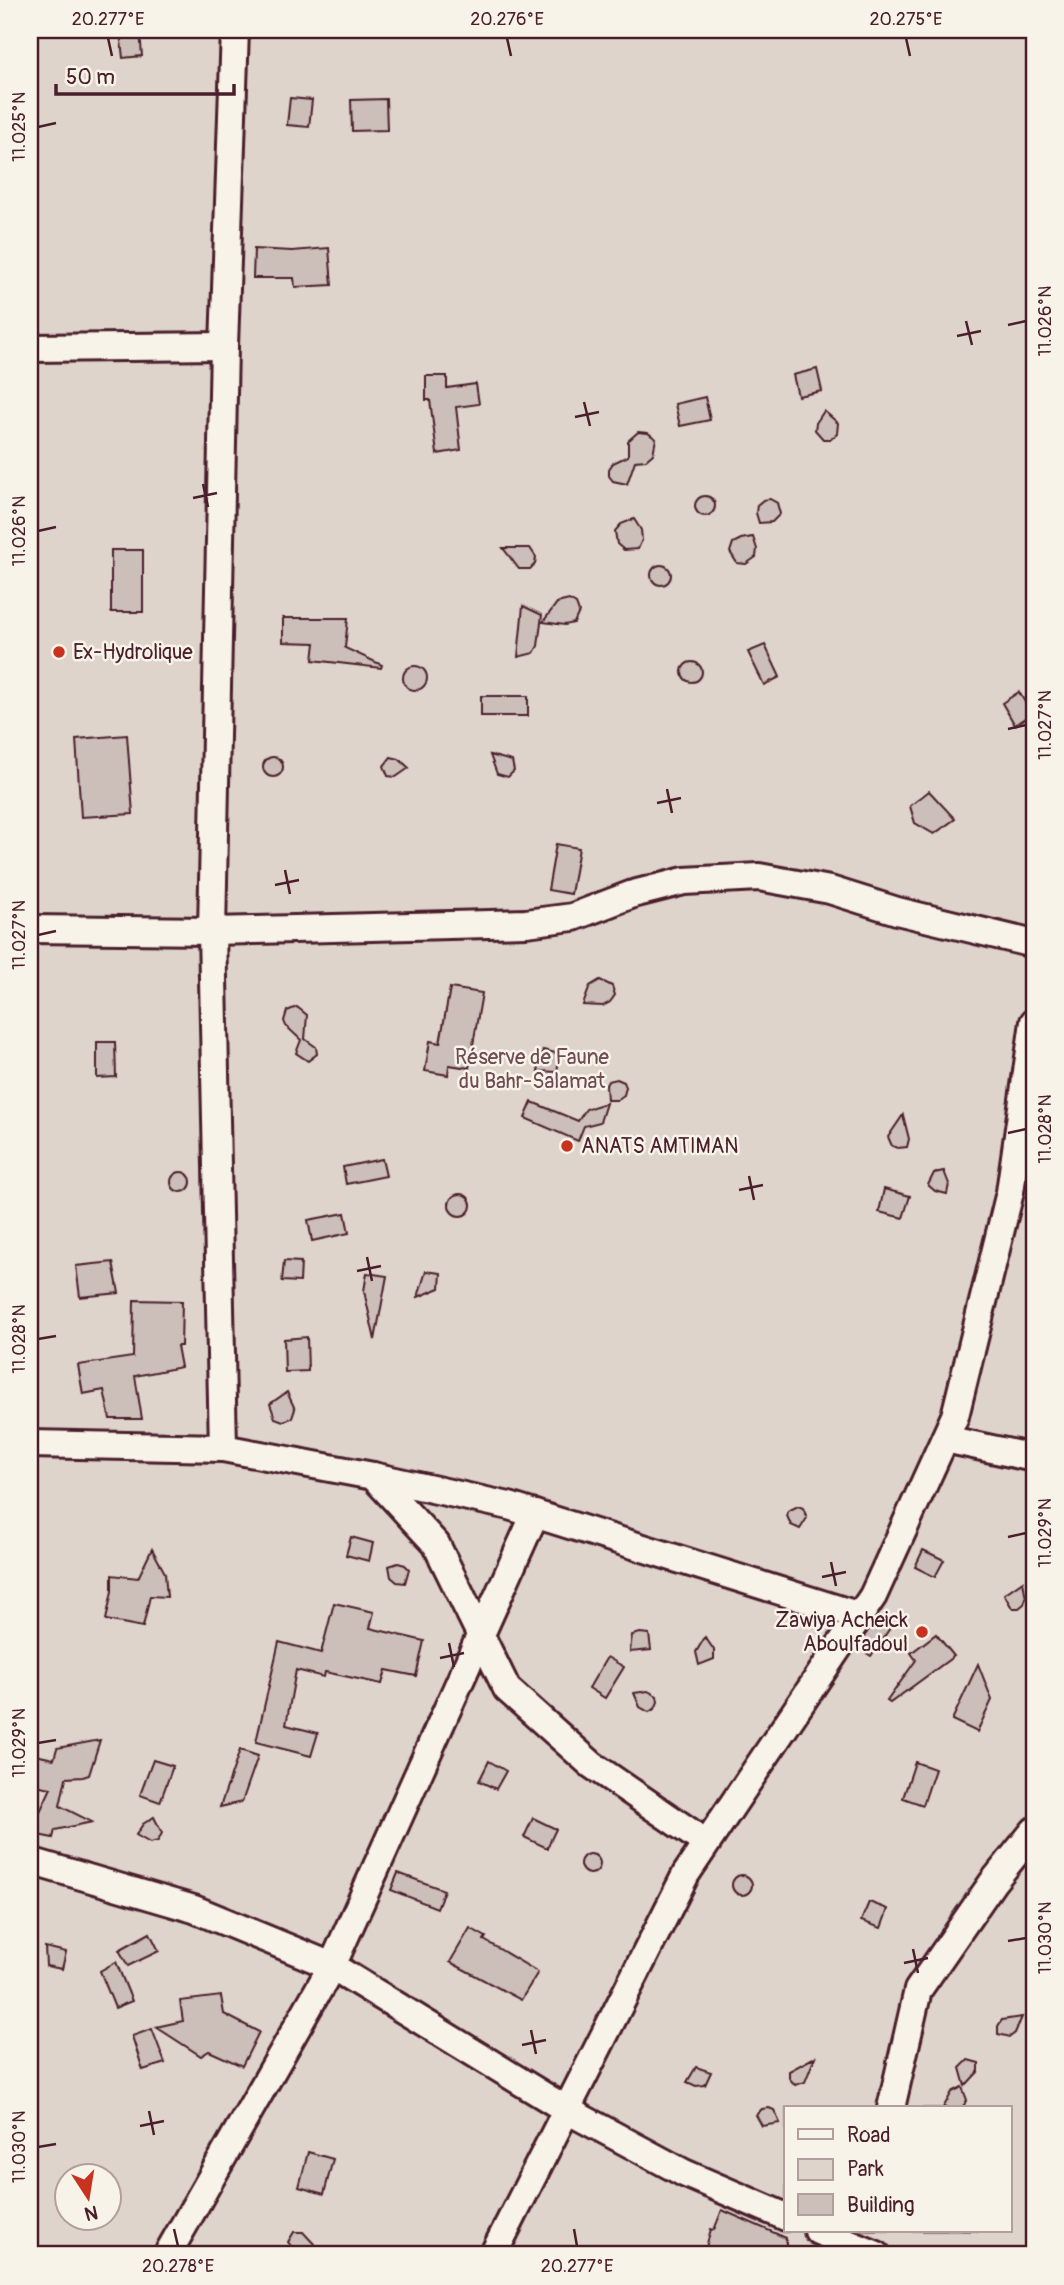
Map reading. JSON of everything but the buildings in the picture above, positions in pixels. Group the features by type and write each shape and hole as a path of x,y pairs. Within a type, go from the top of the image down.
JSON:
{"street":[{"path":"223,1448 212,931 224,346 234,30"},
{"path":"30,348 224,346"},
{"path":"30,929 212,931 526,923 572,917 633,894 684,881 759,877 830,890 897,911 1034,944"},
{"path":"493,2255 686,1874 873,1596 945,1439 955,1416 1010,1192 1034,1023"},
{"path":"945,1439 1031,1456"},
{"path":"30,1444 223,1448 373,1476 495,1502 860,1616"},
{"path":"373,1476 436,1544 508,1689 592,1765 706,1843"},
{"path":"167,2255 332,1966 535,1514"},
{"path":"891,2106 918,1990 993,1882 1034,1831"},
{"path":"30,1861 194,1909 332,1966 566,2109 684,2173 784,2216"},
{"path":"820,2232 877,2255"}],"green space":[{"name":"Réserve de Faune du Bahr-Salamat","path":"30,30 1034,30 1034,2255 30,2255"}],"place":[{"name":"Ex-Hydrolique","path":"59,652"},
{"name":"ANATS AMTIMAN","path":"567,1146"},
{"name":"Zawiya Acheick Aboulfadoul","path":"922,1632"}]}
